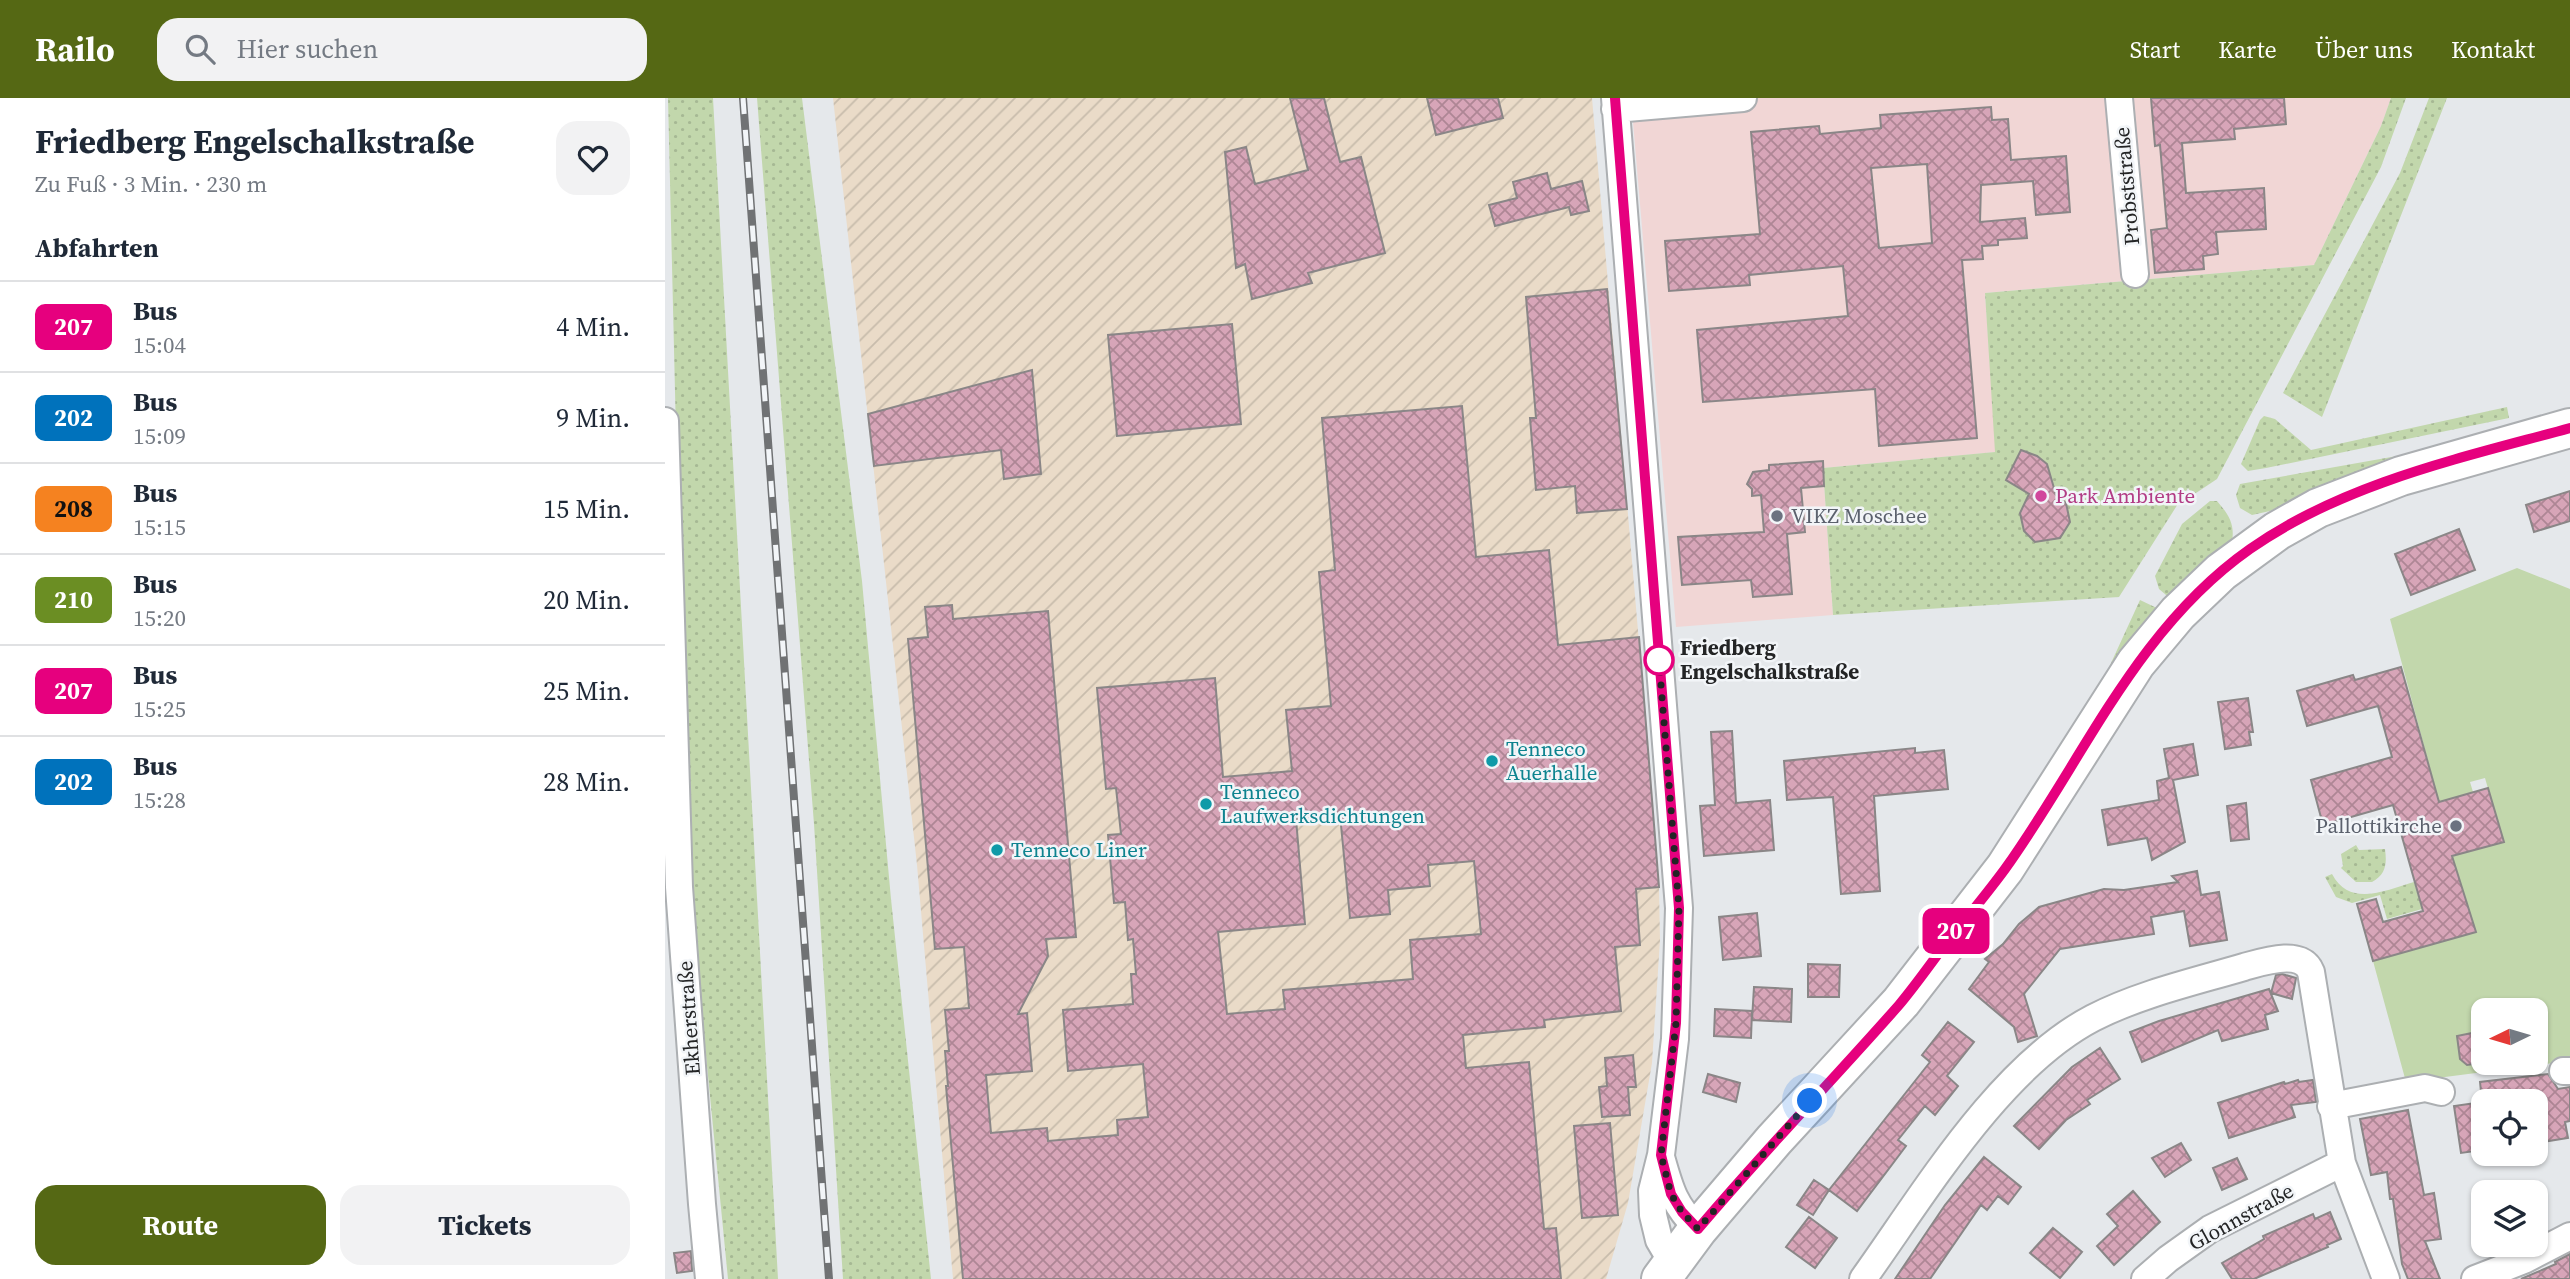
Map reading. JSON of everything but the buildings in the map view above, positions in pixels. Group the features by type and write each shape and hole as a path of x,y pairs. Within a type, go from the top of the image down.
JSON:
{"main road":[{"path":"1667,1271 1698,1229 1774,1140 1901,1002 2005,868 2136,663 2178,613 2221,572 2277,531 2318,509 2401,476 2570,428"}],"street":[{"path":"1667,1271 1653,1215 1652,1191 1661,1155 1677,1007 1679,908 1615,104 1743,98"},
{"name":"Probststraße","path":"2119,98 2135,274"},
{"name":"Ekherstraße","path":"665,421 672,889 709,1279"},
{"path":"1863,1279 1968,1132 2052,1044 2094,1018 2154,994 2267,960 2301,960 2309,965 2342,1163 2386,1279"},
{"path":"2331,1106 2425,1088 2441,1092"},
{"path":"1661,1155 1671,1194 1682,1212 1698,1229"},
{"name":"Glonnstraße","path":"2145,1279 2210,1229 2342,1163"},
{"path":"2475,1279 2524,1260 2570,1236"}],"shaded area":[{"path":"833,98 1592,98 1659,887 1660,940 1652,1063 1628,1203 1606,1279 953,1279 917,865"},
{"path":"1631,98 2391,98 2381,126 2314,265 1985,293 1996,452 1823,468 1833,615 1676,627"}],"green space":[{"path":"668,98 713,98 778,1279 728,1279 686,852"},
{"path":"757,98 802,98 862,581 891,899 931,1279 843,1279 814,824"},
{"path":"2391,98 2406,98 2381,167 2217,479 2193,495 2188,488 2119,597 1833,615 1823,468 1995,452 1985,293 2314,265 2381,126"},
{"path":"2429,98 2447,98 2322,417 2283,393 2400,173"},
{"path":"2507,407 2509,418 2266,468 2248,471 2241,464 2264,416 2275,419 2311,450"},
{"path":"2425,451 2330,482 2270,511 2252,515 2240,508 2236,495 2240,484"},
{"path":"2210,501 2217,501 2228,515 2233,530 2232,542 2172,600 2159,589 2155,576 2182,524"},
{"path":"2517,568 2570,589 2570,1061 2548,1064 2548,998 2471,998 2471,1074 2406,1082 2373,961 2476,932 2452,856 2503,841 2485,778 2470,782 2473,792 2439,802 2390,619"},
{"path":"2140,600 2161,610 2100,687"},
{"path":"2356,845 2359,850 2385,849 2385,868 2372,882 2356,882 2341,868 2341,854"},
{"path":"2332,874 2348,891 2358,894 2380,892 2414,882 2422,909 2387,919 2380,895 2352,903 2336,897 2325,877"}],"railway":[{"path":"743,98 829,1279"}],"bus line":[{"name":"207","path":"1615,98 1679,908 1676,1023 1661,1155 1671,1194 1682,1212 1698,1229 1774,1140 1901,1002 2005,868 2136,663 2178,613 2221,572 2277,531 2318,509 2401,476 2570,428"}],"place":[{"name":"Park Ambiente","path":"2041,496"},
{"name":"VIKZ Moschee","path":"1777,516"},
{"name":"Friedberg Engelschalkstraße","path":"1659,660"},
{"name":"Tenneco Auerhalle","path":"1492,761"},
{"name":"Tenneco Laufwerksdichtungen","path":"1206,804"},
{"name":"Pallottikirche","path":"2456,826"},
{"name":"Tenneco Liner","path":"997,850"}],"route":[{"path":"1659,660 1679,908 1676,1023 1661,1155 1671,1194 1682,1212 1698,1229 1810,1101"}]}
